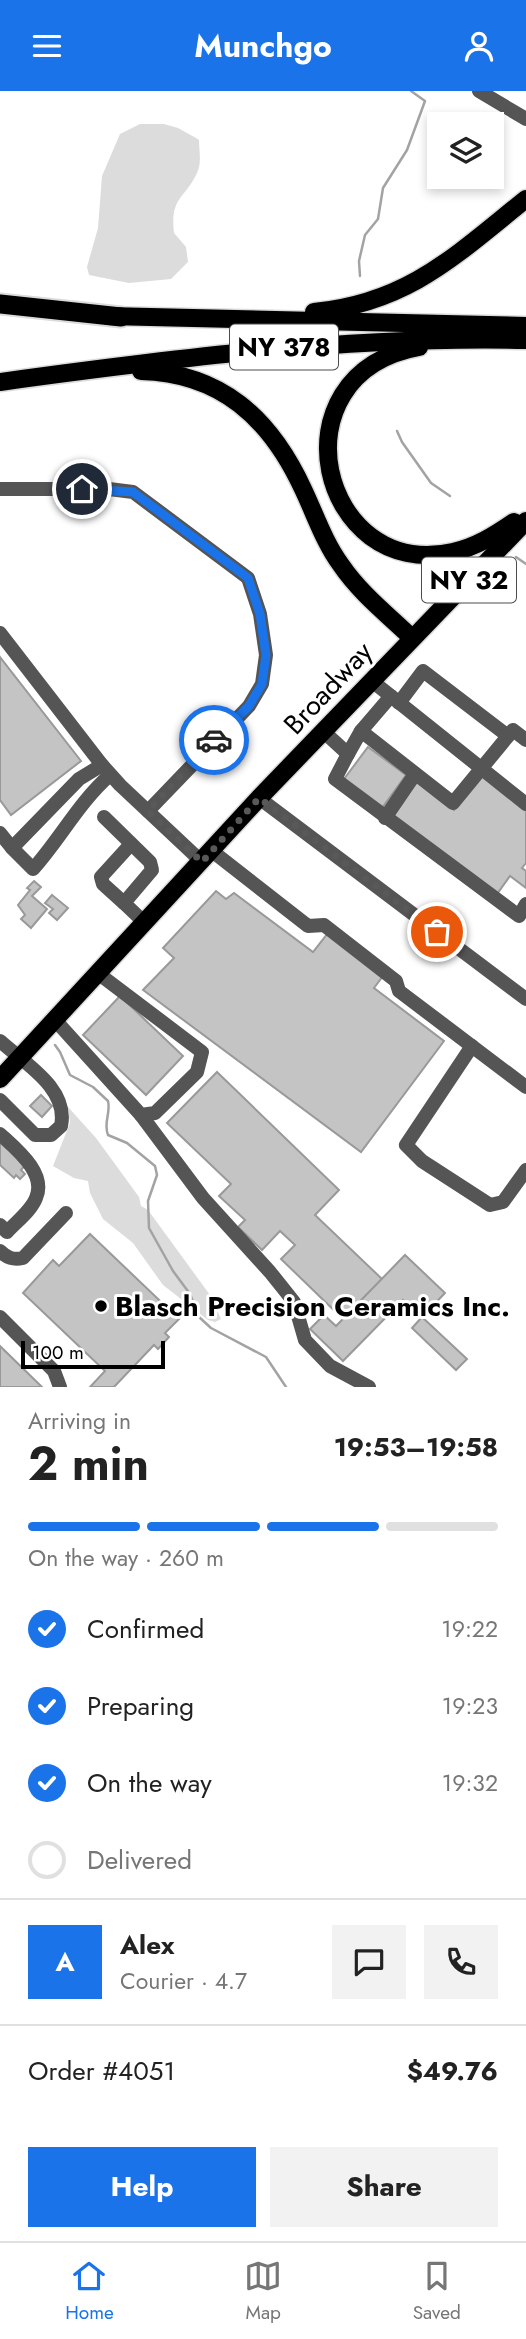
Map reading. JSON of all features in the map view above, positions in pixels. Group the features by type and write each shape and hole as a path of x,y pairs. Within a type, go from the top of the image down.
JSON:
{"highway":[{"path":"0,304 121,317"}],"main road":[{"path":"211,319 334,310 382,298 414,284 443,266 526,199"},
{"name":"NY 378","path":"0,314 211,319 524,335"},
{"path":"524,335 418,347 381,359 359,375 342,395 331,421 327,447 333,485 346,511 368,533 392,547 420,554 450,553 479,544 526,514"},
{"name":"NY 378","path":"0,382 202,355 308,345 524,335"},
{"path":"43,376 132,371 164,373 203,383 237,401 261,422 284,454 340,565 412,638"},
{"name":"Broadway","path":"0,1079 259,798 526,521"}],"lane":[{"path":"479,91 526,119"},
{"path":"0,489 109,489 133,492 248,578 260,614 266,655 262,684 249,706 148,811"},
{"path":"0,633 106,770 148,811 207,856 308,926 324,925 396,981 398,991 526,1087"},
{"path":"508,736 424,671 361,731 335,779 519,916 526,904"},
{"path":"372,681 526,804"},
{"path":"361,731 453,803 513,730 526,740"},
{"path":"323,731 348,754"},
{"path":"0,833 33,869 47,854 106,770"},
{"path":"12,848 79,779 106,770"},
{"path":"385,818 415,774"},
{"path":"259,798 526,999"},
{"path":"104,817 150,862 152,870 124,903"},
{"path":"131,844 101,877 103,884 145,923"},
{"path":"99,974 202,1052 197,1072 155,1114 141,1115"},
{"path":"56,1021 141,1115 203,1198 294,1302 305,1340 330,1366 369,1387"},
{"path":"0,1041 57,1095 62,1113 61,1126 51,1135 35,1135 0,1100"},
{"path":"472,1046 407,1145 422,1161 490,1205 503,1202 526,1170"},
{"path":"0,1134 28,1163 38,1188 35,1201 6,1231 0,1225"},
{"path":"0,1251 15,1259 23,1258 66,1213"},
{"path":"0,1317 54,1371 60,1387"}],"shaded area":[{"path":"140,124 164,124 178,128 199,140 199,169 176,205 173,221 174,233 186,247 188,262 171,279 129,283 89,275 87,267 98,228 102,176 120,134"},
{"path":"68,1107 96,1138 139,1197 141,1206 148,1210 210,1295 221,1319 215,1322 208,1320 163,1285 133,1243 103,1219 90,1193 88,1181 74,1178 53,1166 70,1123"}],"building":[{"path":"0,657 81,761 11,815 0,800"},
{"path":"368,747 406,775 382,808 344,779"},
{"path":"480,775 526,809 526,863 522,868 526,871 526,888 510,876 497,894 392,816 417,782 454,810"},
{"path":"34,881 41,887 32,896 47,909 31,928 21,919 25,915 18,905"},
{"path":"216,891 226,899 234,893 313,952 328,933 383,976 374,988 444,1041 361,1152 143,990 174,958 163,948"},
{"path":"52,895 68,908 57,920 49,913 53,909 45,903"},
{"path":"120,996 183,1056 146,1095 83,1035"},
{"path":"217,1072 339,1190 315,1215 382,1279 343,1319 281,1259 295,1245 280,1231 262,1250 238,1227 245,1220 219,1196 231,1184 167,1123"},
{"path":"41,1095 52,1106 42,1117 30,1106"},
{"path":"0,1142 26,1164 21,1170 25,1174 20,1179 16,1175 14,1178 0,1165"},
{"name":"Blasch Precision Ceramics Inc.","path":"90,1234 179,1319 165,1333 169,1337 158,1349 154,1345 114,1387 90,1387 105,1371 23,1293 53,1260 59,1266"},
{"path":"405,1255 445,1293 421,1318 403,1300 343,1361 310,1329 324,1315 336,1326"},
{"path":"422,1317 467,1359 456,1370 412,1328"},
{"path":"0,1346 42,1387 0,1387"}],"waterway":[{"path":"360,276 359,261 365,235 378,219 383,188 407,150 425,101 411,91"},
{"path":"397,431 431,483 450,496"},
{"path":"516,557 526,564"},
{"path":"55,1045 70,1075 93,1087 108,1101 108,1135 127,1143 155,1166 157,1175 148,1201 149,1228 173,1271 190,1294 199,1317 211,1328 266,1357 286,1387"}],"way so far":[{"path":"214,740 148,811 202,862 259,798 437,932"}],"place":[{"name":"Blasch Precision Ceramics Inc.","path":"101,1306"}],"route":[{"path":"82,489 133,492 248,578 260,614 266,655 262,684 249,706 214,740"}]}
